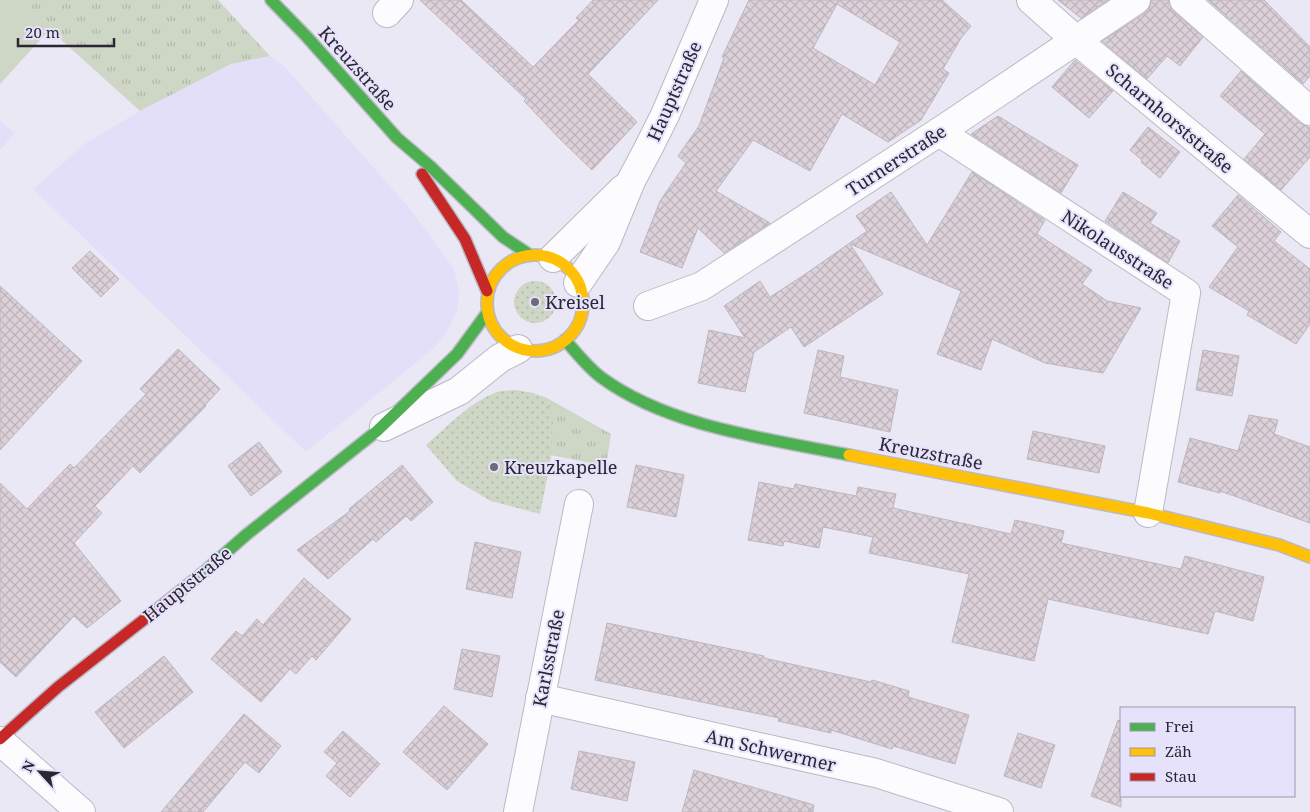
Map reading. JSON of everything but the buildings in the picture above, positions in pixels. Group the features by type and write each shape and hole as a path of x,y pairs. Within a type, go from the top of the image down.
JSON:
{"street":[{"name":"Kreuzstraße","path":"271,0 307,37 397,138 465,239 487,291"},
{"name":"Hauptstraße","path":"578,283 606,242 631,181 665,115 714,0"},
{"name":"Scharnhorststraße","path":"1031,0 1076,40 1310,234"},
{"name":"Turnerstraße","path":"648,306 702,286 939,132 1136,0"},
{"path":"1184,0 1310,111"},
{"name":"Nikolausstraße","path":"939,132 1186,293 1148,513"},
{"name":"Kreuzstraße","path":"397,138 431,167 497,231 542,256"},
{"name":"Hauptstraße","path":"487,291 494,277 503,266 516,258 542,256 631,181"},
{"path":"487,291 487,313 491,325 506,342 518,349 530,351 542,351 555,347 574,331 580,320 583,308 583,295 572,272 563,264 542,256"},
{"name":"Hauptstraße","path":"0,740 58,687 204,572 246,535 377,431 457,354 487,313"},
{"name":"Kreuzstraße","path":"565,340 603,379 631,397 682,417 736,433 1148,513 1279,545 1310,557"},
{"name":"Hauptstraße","path":"377,431 460,391 500,358 518,349"},
{"name":"Karlsstraße","path":"518,812 579,504"},
{"name":"Am Schwermer","path":"540,698 876,773 999,812"},
{"path":"0,740 81,812"}],"shaded area":[{"path":"270,56 285,67 412,211 454,269 459,291 457,311 448,330 434,348 306,452 33,189 86,143 140,111 231,64"},
{"path":"0,121 15,133 0,150"}],"green space":[{"path":"0,0 17,0 50,29 0,84"},
{"path":"17,0 218,0 270,56 231,64 140,111"},
{"path":"539,281 547,284 553,290 556,302 553,314 547,320 531,323 523,320 517,314 514,298 517,290 523,284"},
{"path":"515,390 547,398 611,434 606,466 550,455 484,398 497,392"},
{"path":"515,390 547,398 553,418 551,458 540,514 491,501 457,481 426,445 459,416 485,397 497,392"}],"traffic: fast":[{"path":"271,0 307,37 397,138 431,167 503,237 530,255"},
{"path":"174,596 246,535 377,431 457,354 487,313"},
{"path":"565,340 587,365 602,378 629,395 658,408 689,420 753,437 849,455"}],"traffic: slow":[{"path":"535,255 553,258 569,269 580,285 583,303 580,321 569,337 553,348 535,351 517,348 501,337 490,321 487,303 490,285 501,269 517,258 535,255"},
{"path":"849,455 1148,513 1279,545 1310,557"}],"traffic: jam":[{"path":"422,174 465,239 487,291"},
{"path":"0,739 58,687 174,596"}],"place":[{"name":"Kreisel","path":"535,302"},
{"name":"Kreuzkapelle","path":"494,467"}]}
